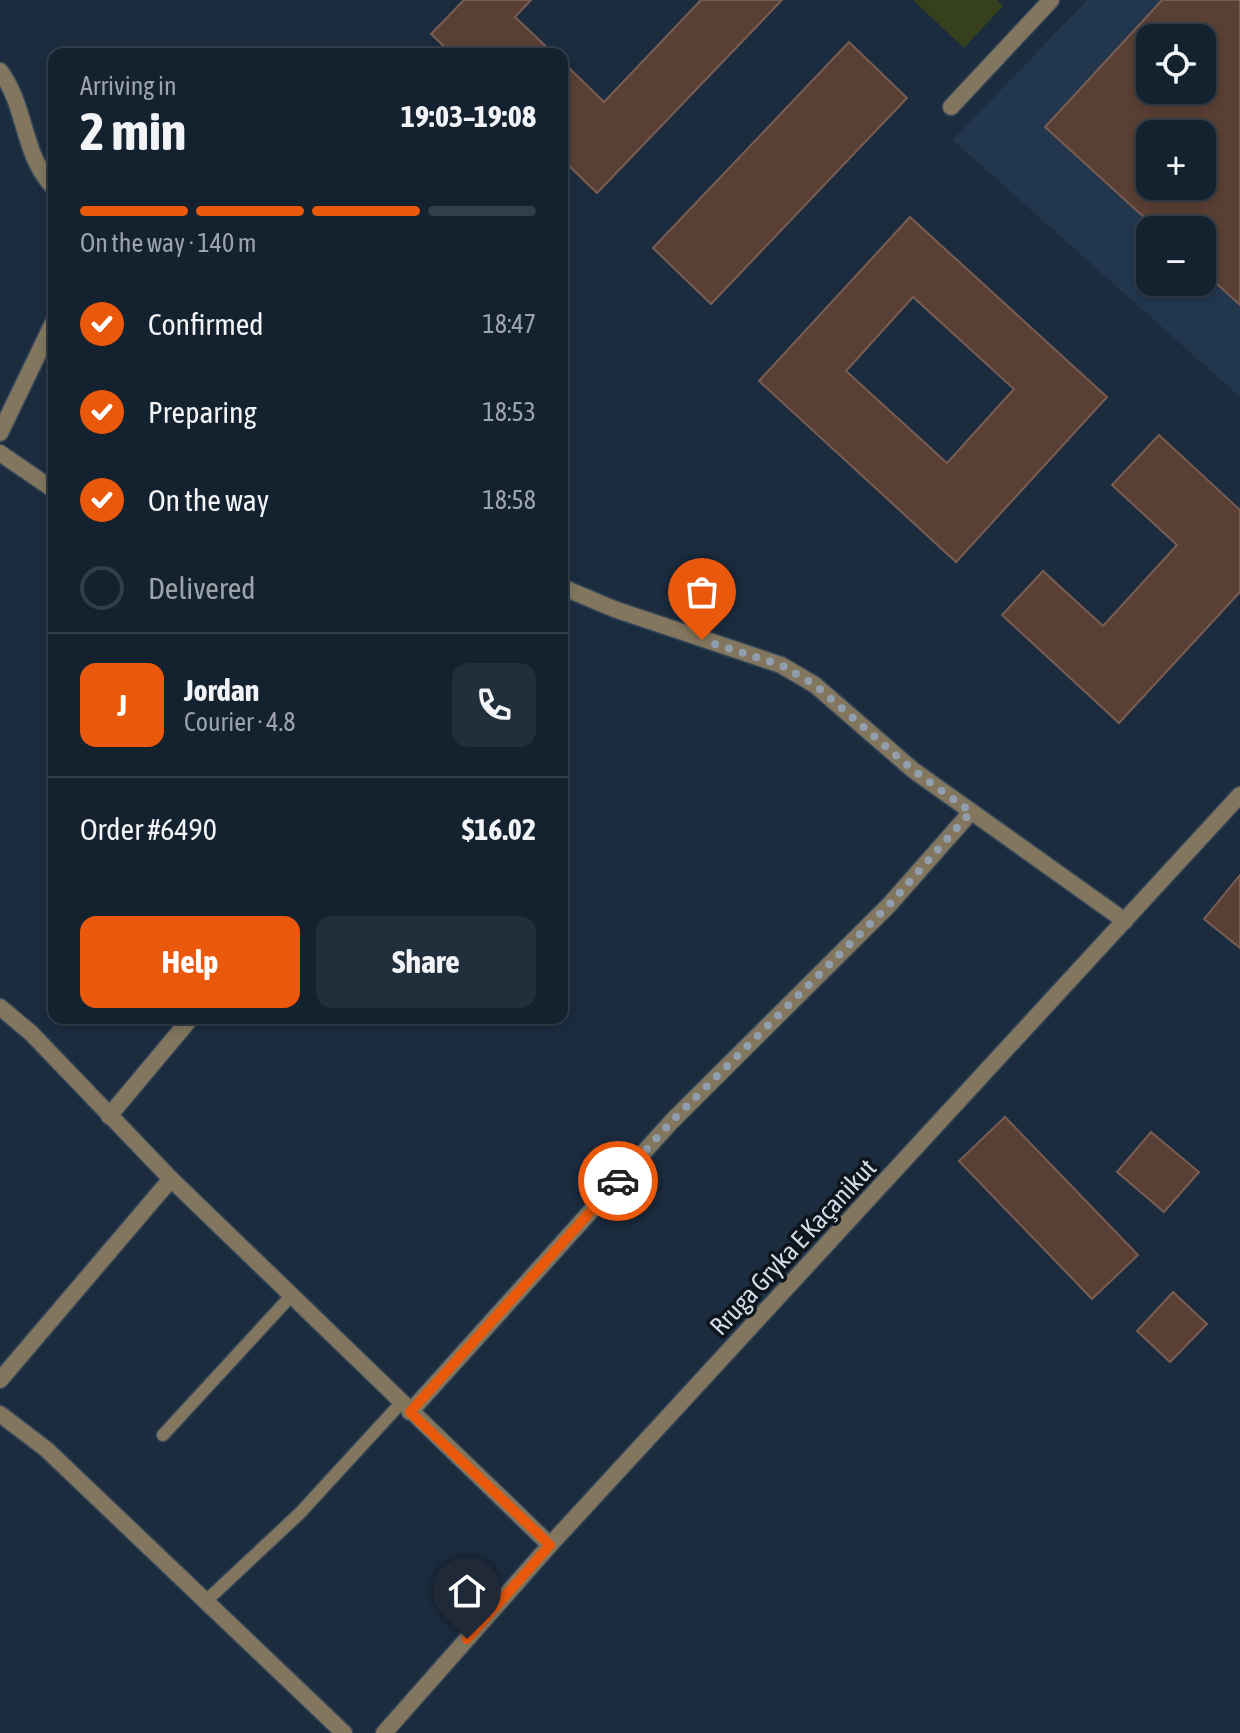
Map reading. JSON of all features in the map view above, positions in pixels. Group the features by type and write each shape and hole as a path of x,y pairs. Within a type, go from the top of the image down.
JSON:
{"street":[{"path":"951,107 1051,0"},
{"path":"0,71 13,88 29,148 41,175 48,182"},
{"path":"0,433 48,333"},
{"path":"0,453 48,486"},
{"path":"568,591 676,631 781,665 815,685 913,770 1125,921"},
{"name":"Rruga Gryka E Kaçanikut","path":"384,1733 550,1545 1240,795"},
{"path":"405,1407 672,1121 889,905 971,812"},
{"path":"0,1007 31,1033 171,1179 550,1545"},
{"path":"109,1116 186,1024"},
{"path":"0,1380 171,1179"},
{"path":"2,1420 46,1449 344,1733"}],"lane":[{"path":"163,1435 291,1296"},
{"path":"206,1601 300,1513 405,1407"}],"shaded area":[{"path":"1087,0 1240,0 1240,397 953,140"}],"green space":[{"path":"913,0 997,0 1003,6 964,48"}],"building":[{"path":"464,0 531,0 515,17 548,48 446,48 431,34"},
{"path":"701,0 782,0 597,193 568,165 568,67 604,102"},
{"path":"1162,0 1240,0 1240,305 1216,283 1216,216 1143,216 1045,127 1136,28 1136,104 1216,104 1216,24 1140,24"},
{"path":"849,42 907,98 711,304 653,248"},
{"path":"910,217 1107,397 956,562 759,381","holes":["913,297 1014,389 947,463 846,371"]},
{"path":"1159,435 1240,510 1240,592 1119,723 1002,615 1043,571 1103,626 1177,545 1112,485"},
{"path":"1240,875 1240,948 1204,919"},
{"path":"1005,1117 1138,1255 1092,1299 959,1161"},
{"path":"1151,1132 1199,1172 1164,1212 1117,1172"},
{"path":"1173,1292 1207,1324 1170,1362 1137,1331"}],"way so far":[{"path":"618,1181 672,1121 889,905 971,812 913,770 815,685 781,665 702,640"}],"route":[{"path":"467,1639 550,1545 410,1412 618,1181"}]}
